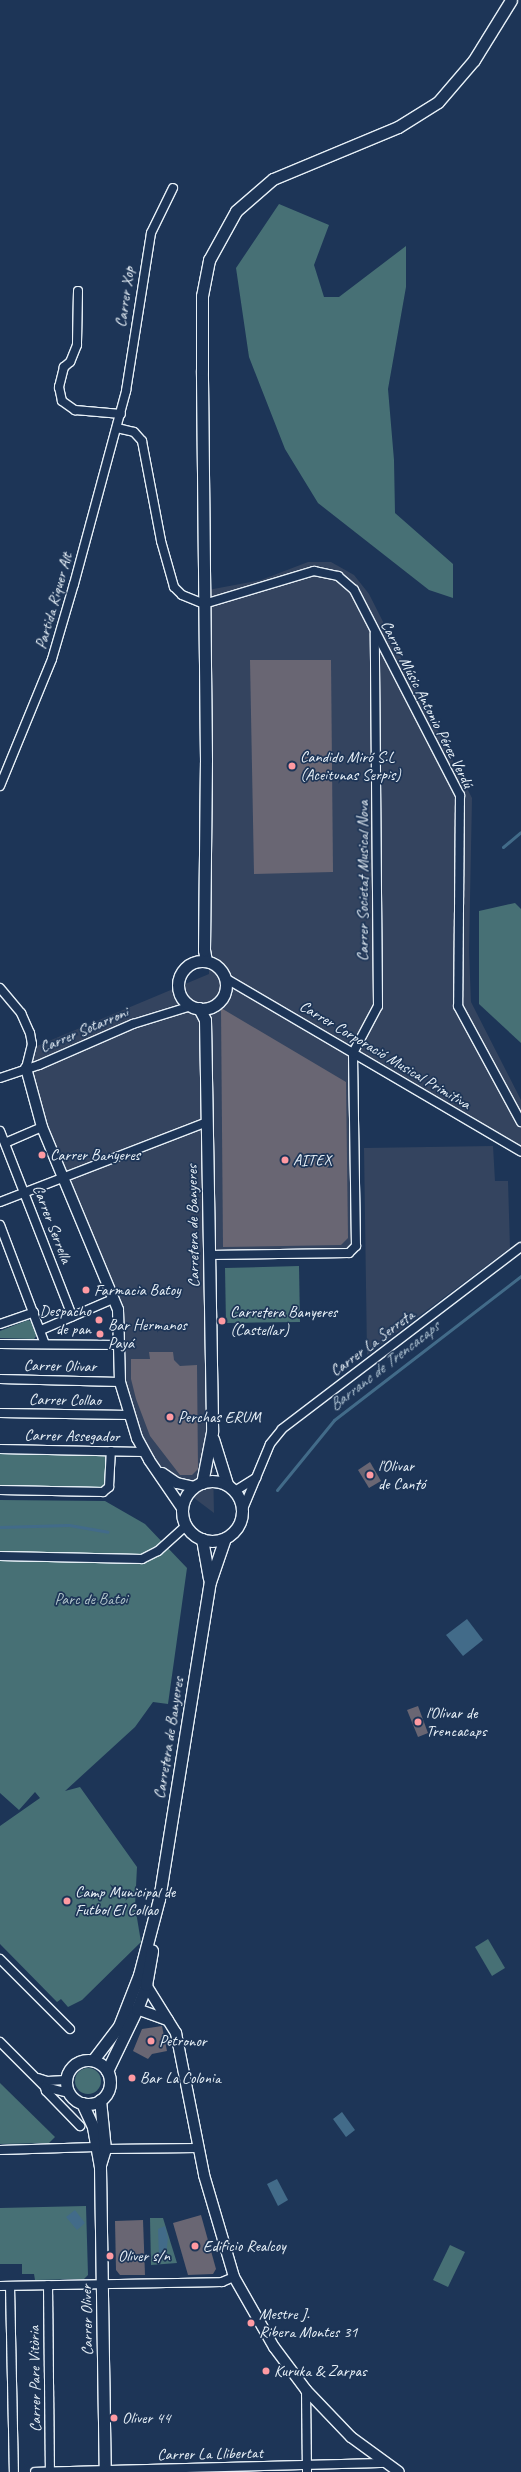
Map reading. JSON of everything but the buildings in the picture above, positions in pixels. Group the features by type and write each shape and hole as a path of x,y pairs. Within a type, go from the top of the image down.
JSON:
{"main road":[{"path":"201,961 204,950 202,296 214,246 236,211 273,179 398,127 438,102 465,72 511,0"},
{"path":"201,961 218,967 228,984 218,1003 211,1007 188,1005 178,984 179,976 183,969 201,961"},
{"name":"Carretera de Banyeres","path":"188,1005 205,1020"},
{"name":"Carretera de Banyeres","path":"211,1007 205,1020 212,1432 226,1484"},
{"name":"Carretera de Banyeres","path":"198,1485 212,1432"},
{"path":"210,1481 226,1484 235,1491 242,1509 238,1526 225,1538 202,1539 186,1526 182,1508 198,1485 210,1481"},
{"name":"Carretera de Banyeres","path":"107,2071 137,2009 146,1985 210,1582 225,1538"},
{"name":"Carretera de Banyeres","path":"202,1539 210,1582"},
{"name":"Carretera de Banyeres","path":"93,2060 119,2026 138,1975 159,1898"},
{"path":"93,2060 107,2071 109,2088 100,2100 82,2103 70,2093 66,2080 75,2064 93,2060"},
{"name":"Carrer Oliver","path":"100,2100 105,2471"},
{"name":"Carrer Oliver","path":"82,2103 93,2127 100,2148"}],"street":[{"name":"Carrer Xop","path":"121,414 151,233 173,188"},
{"path":"78,291 77,345 70,362 64,367 59,387 62,401 75,410 121,414"},
{"name":"Partida Riquer Alt","path":"0,786 52,659 121,414"},
{"path":"117,428 134,432 142,441 151,503 174,587 189,600 204,604"},
{"name":"Carrer Músic Antonio Pérez Verdú","path":"204,604 297,574 322,572 347,582 375,631 460,795 458,1006 521,1122"},
{"name":"Carrer Societat Musical Nova","path":"353,1053 378,1006 375,631"},
{"name":"Carrer Corporació Musical Primitiva","path":"228,984 353,1053 521,1152"},
{"path":"0,988 21,1013 30,1033 31,1049 26,1068 42,1128 118,1314 120,1382 130,1415 138,1452 157,1470 177,1483 198,1485"},
{"name":"Carrer Sotarroni","path":"0,1078 188,1005"},
{"path":"209,1255 350,1253 354,1251 353,1053"},
{"path":"0,1202 62,1176 207,1122"},
{"path":"5,1142 42,1128"},
{"name":"Carrer Serrella","path":"0,1131 72,1316"},
{"path":"0,1225 46,1344"},
{"name":"Carrer La Serreta","path":"242,1509 258,1476 270,1444 282,1429 521,1247"},
{"path":"41,1330 113,1299"},
{"path":"1,1322 34,1312"},
{"path":"0,1344 119,1345"},
{"name":"Carrer Olivar","path":"0,1379 120,1382"},
{"name":"Carrer Collao","path":"0,1413 130,1415"},
{"name":"Carrer Assegador","path":"0,1449 138,1452"},
{"path":"0,1490 103,1492 109,1487 111,1451"},
{"path":"157,1470 182,1508"},
{"path":"235,1491 251,1484 258,1476"},
{"path":"0,1556 142,1559 158,1551 186,1526"},
{"path":"0,1959 70,2029"},
{"path":"146,1985 168,2020 180,2049 198,2148 214,2216 234,2277 274,2347 306,2390 351,2437 399,2472"},
{"path":"137,2009 168,2020"},
{"path":"0,2042 45,2087 46,2091 80,2126"},
{"path":"35,2077 47,2081 66,2080"},
{"path":"45,2087 70,2093"},
{"path":"0,2150 198,2148"},
{"path":"0,2286 222,2282 234,2277"},
{"name":"Carrer Pare Vitòria","path":"48,2285 50,2472"},
{"path":"10,2286 14,2472"},
{"path":"306,2390 306,2469"},
{"name":"Carrer La Llibertat","path":"35,2472 306,2469 386,2463"}],"shaded area":[{"path":"308,562 331,562 354,575 369,594 472,798 469,951 471,1002 521,1100 521,1152 353,1054 356,1253 209,1255 214,1513 149,1464 120,1382 118,1317 28,1083 37,1046 209,974 208,590 261,580"},
{"path":"493,1146 495,1181 508,1181 510,1248 367,1355 364,1148"},
{"path":"467,1619 483,1640 463,1656 446,1635"},
{"path":"342,2112 355,2130 346,2137 333,2119"},
{"path":"277,2179 288,2200 278,2206 267,2184"},
{"path":"75,2210 85,2223 77,2230 66,2217"},
{"path":"165,2226 168,2238 166,2255 159,2256 158,2229"}],"green space":[{"path":"279,204 329,225 314,265 324,297 339,297 406,246 406,287 388,389 394,460 395,513 453,564 453,598 429,590 318,503 285,449 249,357 236,268"},
{"path":"515,903 521,909 521,1043 479,1004 479,911"},
{"path":"299,1266 300,1322 226,1323 225,1268"},
{"path":"28,1320 32,1322 37,1335 34,1339 0,1338 0,1331"},
{"path":"0,1454 105,1455 108,1458 105,1485 102,1488 0,1486"},
{"name":"Parc de Batoi","path":"0,1500 105,1501 145,1524 187,1568 168,1704 153,1702 135,1727 65,1791 80,1787 137,1867 135,1906 141,1942 82,2000 68,2007 61,1999 57,2002 0,1944 0,1826 40,1798 35,1792 19,1810 0,1793"},
{"path":"488,1939 505,1968 492,1976 475,1947"},
{"path":"88,2068 97,2072 101,2081 97,2090 88,2094 79,2090 75,2081 79,2072"},
{"path":"0,2083 55,2137 49,2143 0,2144"},
{"path":"86,2206 88,2275 84,2279 35,2280 34,2274 22,2274 22,2264 0,2264 0,2208"},
{"path":"150,2218 163,2218 177,2263 151,2265"},
{"path":"450,2245 465,2252 448,2287 433,2280"}],"waterway":[{"path":"503,847 521,832"},
{"name":"Barranc de Trencacaps","path":"277,1490 334,1420 521,1276"},
{"name":"Barranc de Trencacaps","path":"0,1527 69,1525 107,1532"}],"place":[{"name":"Candido Miró S.L (Aceitunas Serpis)","path":"292,766"},
{"name":"Carrer Banyeres","path":"42,1155"},
{"name":"AITEX","path":"285,1160"},
{"name":"Farmacia Batoy","path":"86,1290"},
{"name":"Despacho de pan","path":"99,1320"},
{"name":"Carretera Banyeres (Castellar)","path":"222,1321"},
{"name":"Bar Hermanos Payá","path":"100,1334"},
{"name":"Perchas ERUM","path":"170,1417"},
{"name":"l'Olivar de Cantó","path":"370,1475"},
{"name":"l'Olivar de Trencacaps","path":"418,1722"},
{"name":"Camp Municipal de Futbol El Collao","path":"67,1901"},
{"name":"Petronor","path":"151,2041"},
{"name":"Bar La Colonia","path":"132,2078"},
{"name":"Edificio Realcoy","path":"195,2246"},
{"name":"Oliver s/n","path":"110,2256"},
{"name":"Mestre J. Ribera Montes 31","path":"251,2323"},
{"name":"Kuruka & Zarpas","path":"266,2371"},
{"name":"Oliver 44","path":"114,2418"}]}
